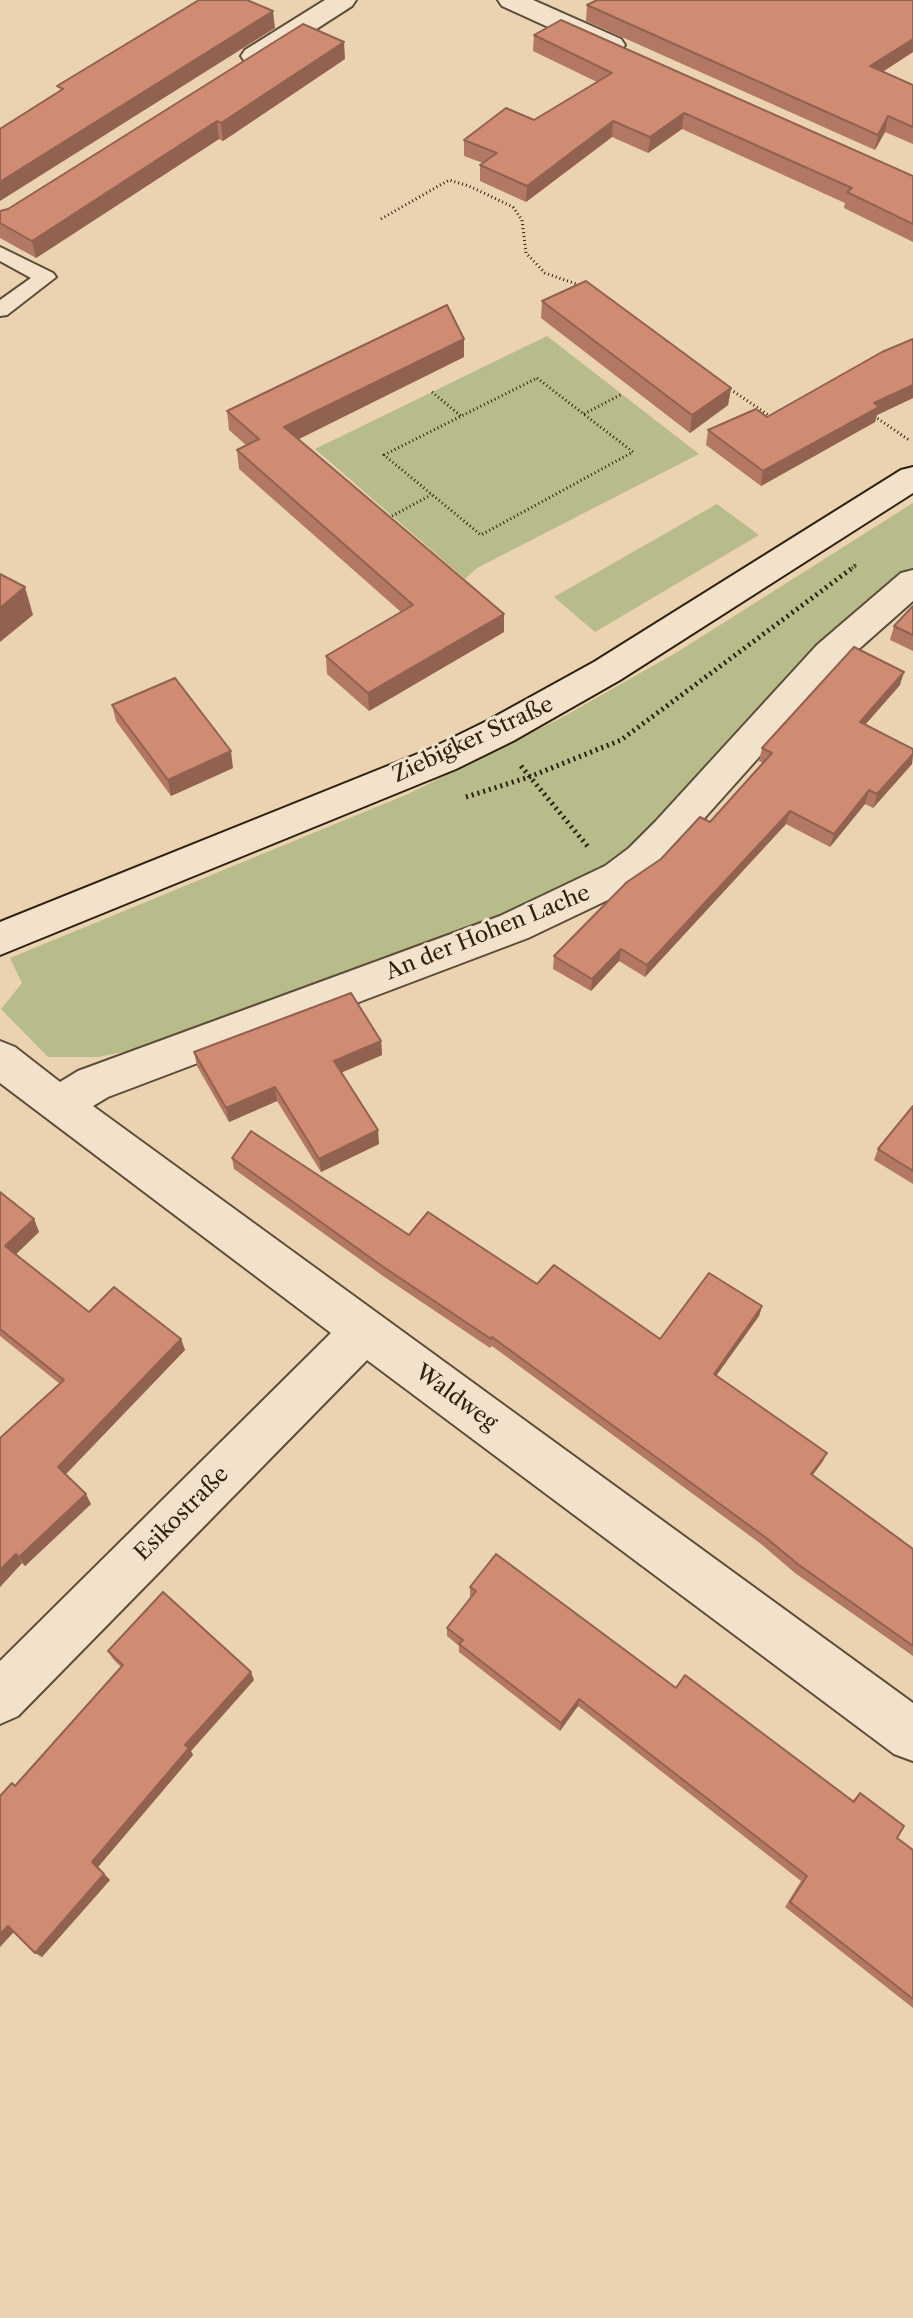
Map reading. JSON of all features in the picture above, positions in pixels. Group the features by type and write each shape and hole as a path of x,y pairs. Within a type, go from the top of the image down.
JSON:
{"street":[{"path":"235,69 290,21 343,0"},
{"path":"511,0 641,59"},
{"name":"Ziebigker Straße","path":"0,939 443,759 500,731 654,642 913,478"},
{"name":"An der Hohen Lache","path":"58,1105 93,1084 514,927 619,877 643,859 669,832 830,654 913,582"},
{"name":"Waldweg","path":"0,1059 58,1105 913,1735"},
{"name":"Esikostraße","path":"0,1698 365,1331"}],"lane":[{"path":"0,253 46,277 0,310"}],"path":[{"path":"381,219 449,180 469,186 513,207 522,220 526,253 545,273 586,287"},
{"path":"537,378 633,452 481,535 384,455 461,416 537,378"},
{"path":"724,385 771,417 783,411"},
{"path":"432,392 461,416"},
{"path":"584,414 622,394"},
{"path":"865,411 913,443"},
{"path":"392,516 431,495"},
{"path":"500,731 529,777 597,858 619,877"}],"green space":[{"path":"547,336 699,454 477,568 465,579 315,449"},
{"path":"913,503 913,568 838,634 624,860 517,917 164,1043 99,1057 48,1057 1,1009 22,983 10,958 408,794 561,718 679,651"},
{"path":"717,504 759,535 595,632 554,597"}],"building":[{"path":"199,0 247,0 273,11 0,182 0,129 63,89 57,86"},
{"path":"597,0 913,0 913,39 870,66 913,85 913,127 888,116 878,135 587,5"},
{"path":"561,20 913,176 913,224 847,192 852,188 684,113 650,137 613,121 527,186 480,165 497,153 464,140 506,108 534,120 612,73 534,35"},
{"path":"303,24 344,42 32,241 0,223 0,211 8,209"},
{"path":"586,281 731,388 692,415 542,301"},
{"path":"447,305 464,339 284,427 504,614 368,693 326,656 413,605 237,450 259,439 227,411"},
{"path":"913,339 913,385 874,403 879,407 763,471 708,430 756,409 767,417 882,352"},
{"path":"0,574 25,587 0,608"},
{"path":"913,606 913,635 894,626"},
{"path":"854,647 904,672 860,722 913,749 913,754 877,794 869,790 834,834 790,811 647,965 621,949 592,979 554,956 627,882 661,859 700,817 710,822 772,753 762,748"},
{"path":"175,678 231,751 168,780 112,705"},
{"path":"351,993 381,1041 334,1061 378,1130 319,1159 275,1087 226,1108 194,1052"},
{"path":"913,1106 913,1171 878,1149"},
{"path":"251,1131 409,1235 428,1212 537,1284 554,1265 660,1339 709,1273 762,1306 714,1374 827,1453 811,1474 913,1549 913,1646 492,1337 382,1266 232,1158"},
{"path":"0,1192 34,1219 5,1246 89,1312 114,1287 181,1339 58,1467 86,1494 19,1557 16,1554 0,1570 0,1438 64,1380 0,1329"},
{"path":"496,1554 676,1688 685,1675 854,1802 860,1793 904,1826 897,1838 913,1850 913,1999 790,1902 807,1876 579,1699 561,1723 459,1644 463,1640 447,1628 476,1591 470,1587"},
{"path":"163,1592 251,1672 185,1745 189,1748 92,1862 104,1874 35,1953 8,1926 0,1934 0,1796 12,1783 15,1786 123,1665 108,1651"}]}
